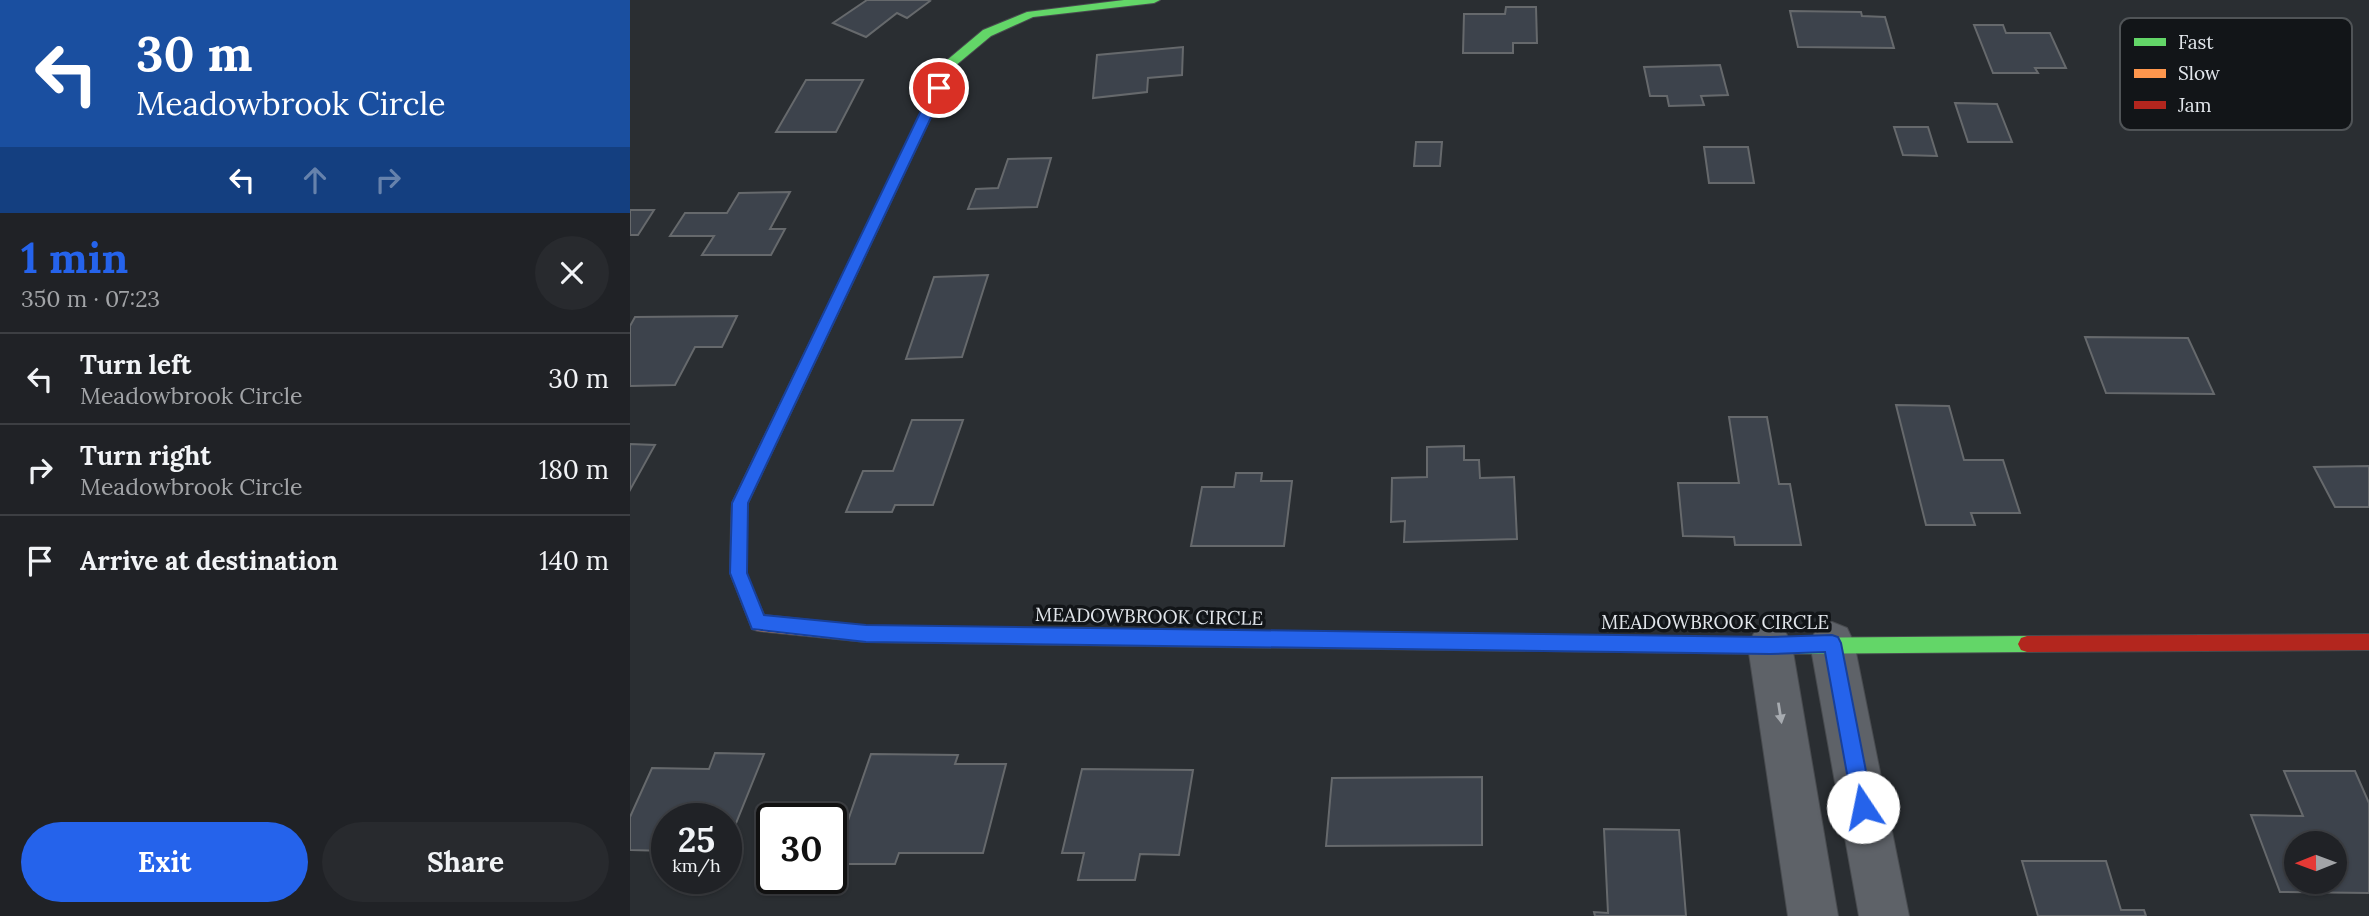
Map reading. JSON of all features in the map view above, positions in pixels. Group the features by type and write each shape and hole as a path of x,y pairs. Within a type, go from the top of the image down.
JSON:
{"street":[{"name":"MEADOWBROOK CIRCLE","path":"1153,0 1031,15 987,33 950,64 740,503 738,573 758,623 866,634 1770,646 1832,643 2369,642"},
{"path":"1832,643 1884,916"},
{"path":"1770,646 1813,916"}],"building":[{"path":"867,0 930,1 907,18 897,13 866,37 833,23"},
{"path":"1506,7 1536,7 1537,43 1513,43 1513,53 1463,53 1464,14 1505,14"},
{"path":"1790,11 1861,12 1862,16 1885,17 1894,48 1798,47"},
{"path":"1974,25 2003,25 2006,33 2050,33 2066,68 2035,68 2038,73 1993,73"},
{"path":"1183,47 1182,75 1148,78 1147,92 1093,98 1097,55"},
{"path":"1720,65 1728,95 1701,96 1704,105 1669,106 1667,96 1650,96 1644,67"},
{"path":"806,80 863,80 836,132 776,132"},
{"path":"1955,103 1997,104 2012,142 1968,142"},
{"path":"1894,127 1928,127 1937,156 1903,155"},
{"path":"1416,142 1442,142 1440,166 1414,166"},
{"path":"1704,147 1748,147 1754,183 1709,183"},
{"path":"1051,158 1037,207 968,209 976,189 998,188 1008,159"},
{"path":"790,192 770,229 785,229 771,255 702,255 714,236 670,236 685,213 727,213 739,193"},
{"path":"630,210 654,210 638,235 630,235"},
{"path":"988,275 962,357 906,359 934,277"},
{"path":"737,316 722,347 695,347 675,385 630,386 630,326 635,317"},
{"path":"2085,337 2188,338 2214,394 2106,393"},
{"path":"1896,405 1949,406 1964,460 2003,460 2020,513 1971,513 1975,525 1926,525"},
{"path":"1729,417 1767,417 1779,484 1790,484 1801,545 1735,545 1734,537 1683,536 1678,483 1739,483"},
{"path":"912,420 963,420 933,505 895,505 892,512 846,512 863,471 893,471"},
{"path":"630,444 655,445 630,490"},
{"path":"1464,446 1464,460 1479,460 1480,478 1514,477 1517,539 1404,542 1405,521 1391,522 1392,478 1427,477 1427,447"},
{"path":"2369,466 2369,507 2335,507 2314,467"},
{"path":"1236,473 1262,473 1261,481 1292,481 1284,546 1191,546 1202,487 1234,487"},
{"path":"715,753 764,754 742,808 742,803 651,803 651,851 630,850 630,817 652,768 709,769"},
{"path":"871,754 958,755 955,764 1006,764 983,853 899,853 895,864 847,864 847,823"},
{"path":"1082,769 1193,770 1179,855 1140,854 1135,880 1078,880 1084,853 1062,853"},
{"path":"2284,771 2355,771 2369,803 2369,893 2347,893 2347,831 2284,831 2284,892 2280,892 2251,815 2303,816"},
{"path":"1482,777 1482,845 1326,846 1332,778"},
{"path":"1604,829 1679,830 1686,916 1595,916 1594,912 1608,913"},
{"path":"2022,861 2106,861 2121,910 2144,910 2146,916 2038,916"}],"traffic: fast":[{"path":"844,286 950,64 987,33 1031,14 1154,0"},
{"path":"1143,638 1770,646 2027,644"}],"traffic: slow":[{"path":"739,525 738,573 758,623 866,634 1143,638"}],"traffic: jam":[{"path":"739,525 740,503 844,286"},
{"path":"2027,644 2369,642"}],"route":[{"path":"939,88 740,503 738,573 758,623 866,634 1770,646 1832,643 1863,807"}]}
